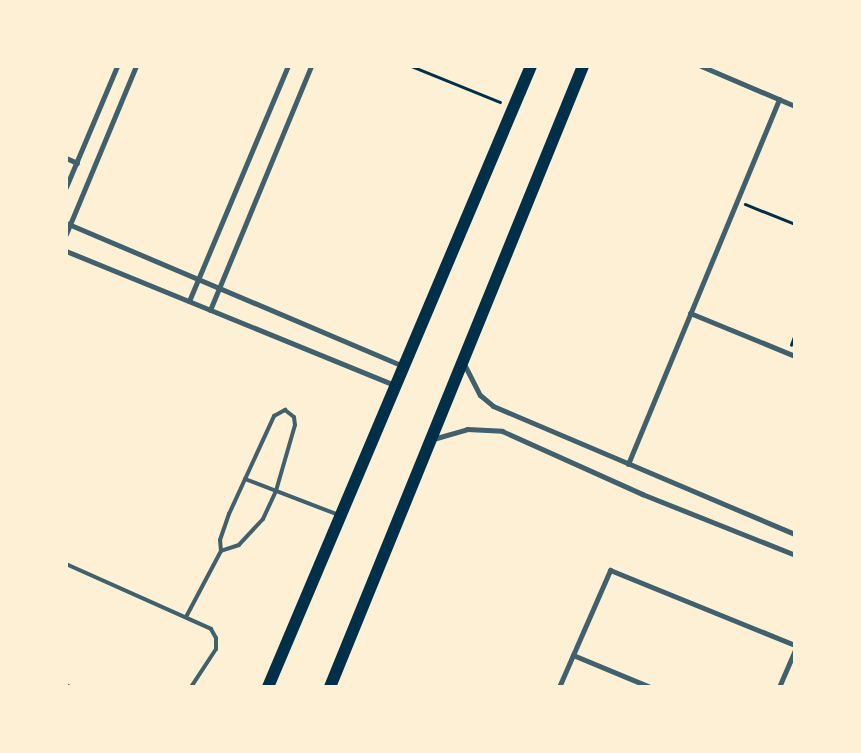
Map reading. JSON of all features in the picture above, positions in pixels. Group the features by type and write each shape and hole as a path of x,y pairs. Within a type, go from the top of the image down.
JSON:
{"main road":[{"path":"268,687 398,386 531,66"},
{"path":"330,687 428,440 462,362 583,66"}],"street":[{"path":"66,187 117,66"},
{"path":"66,234 68,224 136,66"},
{"path":"189,301 288,66"},
{"path":"210,310 311,66"},
{"path":"701,66 795,106"},
{"path":"628,464 779,99"},
{"path":"66,158 77,162"},
{"path":"68,224 406,367"},
{"path":"66,251 398,386"},
{"path":"690,313 795,356"},
{"path":"462,362 480,395 493,406 795,534"},
{"path":"428,440 467,429 484,427 502,430 642,494 795,556"},
{"path":"559,687 610,570 795,644"},
{"path":"779,687 795,650"},
{"path":"573,655 650,687"}],"lane":[{"path":"186,617 221,552 219,544 224,525 274,416 281,411 289,411 294,417 295,425 276,491 256,528 234,548 221,552"},
{"path":"246,479 341,516"},
{"path":"66,564 211,629 216,643 214,654 191,687"},
{"path":"66,685 70,687"}],"path":[{"path":"411,66 514,107"},
{"path":"737,201 795,224"}]}
